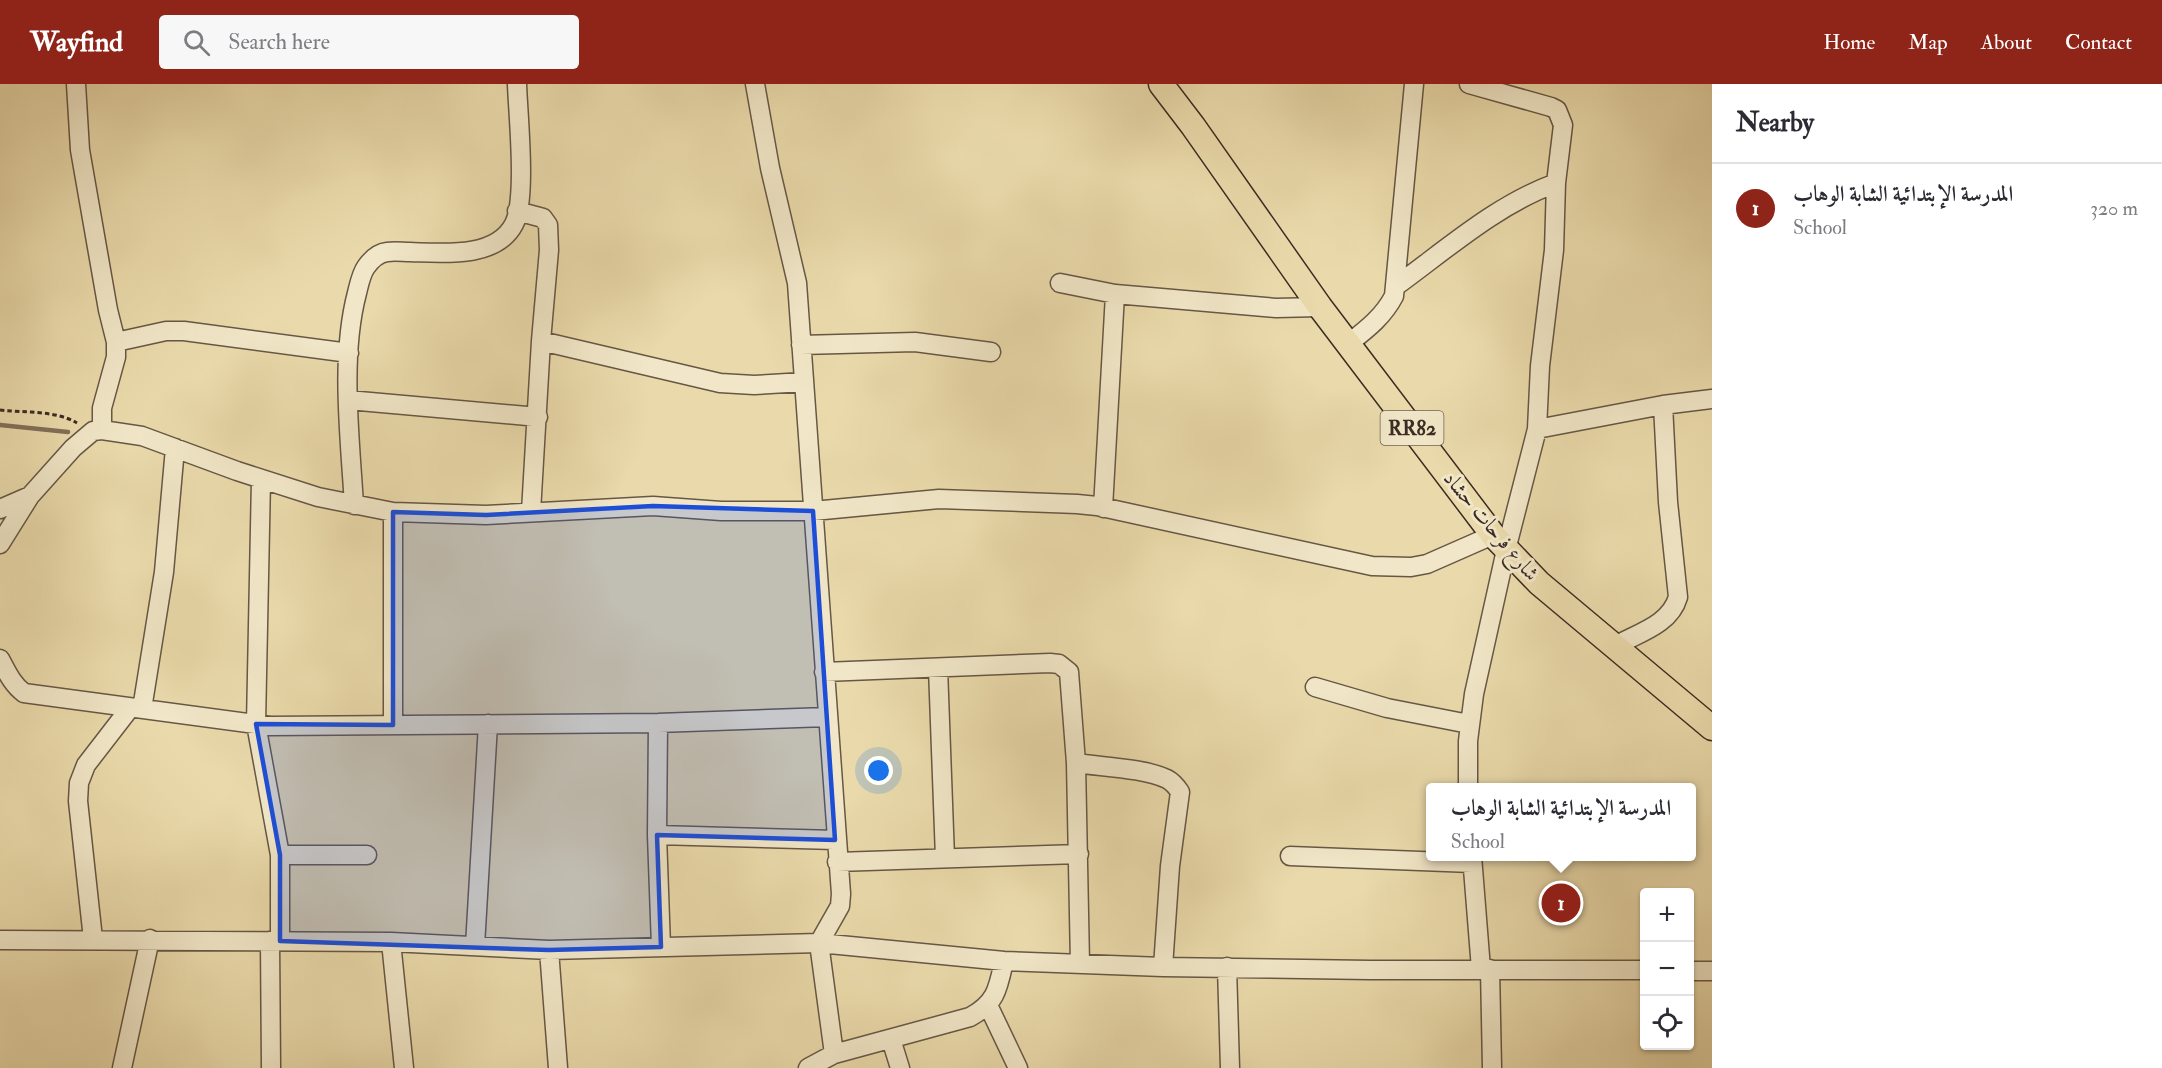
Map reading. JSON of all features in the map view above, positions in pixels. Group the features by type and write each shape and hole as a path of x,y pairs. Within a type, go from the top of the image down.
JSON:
{"main road":[{"name":"شارع فرحات حشاد","path":"1161,84 1320,307 1500,543 1539,583 1712,728"}],"street":[{"path":"76,84 80,150 108,310 116,342 116,357 98,431"},
{"path":"354,505 348,400 350,328 364,268 375,257 387,252 446,254 489,247 507,233 514,223 520,195 517,84"},
{"path":"755,84 770,168 797,283 841,894 840,906 819,943 834,1054"},
{"path":"1348,344 1376,322 1395,296 1414,84"},
{"path":"1468,783 1469,724 1500,543 1537,429 1540,366 1554,250 1556,183 1563,125 1557,110 1551,106 1469,84"},
{"path":"1396,285 1499,212 1520,199 1556,183"},
{"path":"517,211 543,218 548,225 549,250 531,512"},
{"path":"1060,283 1115,294 1276,308 1320,307"},
{"path":"1103,508 1115,294"},
{"path":"116,342 166,331 184,331 349,353"},
{"path":"541,341 720,383 754,385 804,382"},
{"path":"801,345 915,342 992,352"},
{"path":"1537,429 1663,405 1712,399"},
{"path":"348,400 538,417"},
{"path":"1615,646 1661,622 1675,607 1678,597 1668,502 1663,405"},
{"path":"0,544 30,496 73,448 98,431 142,436 318,497 393,512 486,515 653,506 721,511 813,511 939,499 1077,504 1103,508 1372,566 1411,567 1500,543"},
{"path":"93,939 78,801 79,783 86,765 136,709 164,572 175,448"},
{"path":"261,479 256,724 280,855 271,1068"},
{"path":"0,509 30,496"},
{"path":"393,512 393,725"},
{"path":"0,659 16,688 24,693 270,726 658,723 827,717"},
{"path":"824,672 1050,663 1065,667 1070,672 1076,763 1080,964"},
{"path":"938,668 945,858"},
{"path":"1315,687 1387,708 1469,724"},
{"path":"658,723 657,835 661,947"},
{"path":"474,946 488,724"},
{"path":"1076,763 1154,774 1176,784 1180,792 1170,866 1163,967"},
{"path":"657,835 836,840"},
{"path":"837,862 1079,854"},
{"path":"280,855 367,855"},
{"path":"1290,856 1426,859"},
{"path":"1472,861 1485,969 1492,1068"},
{"path":"122,1068 150,939"},
{"path":"0,940 391,942 549,950 819,943 1004,961 1163,967 1640,970"},
{"path":"391,942 404,1068"},
{"path":"549,950 558,1068"},
{"path":"808,1068 834,1054 970,1017 988,1005 998,988 1004,961"},
{"path":"1227,967 1230,1068"},
{"path":"1694,971 1712,971"},
{"path":"988,1005 1018,1068"},
{"path":"891,1039 900,1068"}],"path":[{"path":"0,410 69,418 98,431"}],"highlighted area":[{"path":"653,506 813,511 835,840 657,835 661,947 549,950 280,941 280,855 256,724 393,725 393,512 486,515"}],"waterway":[{"path":"0,425 68,432"}],"place":[{"name":"المدرسة الإبتدائية الشابة الوهاب","path":"1561,903"}]}
